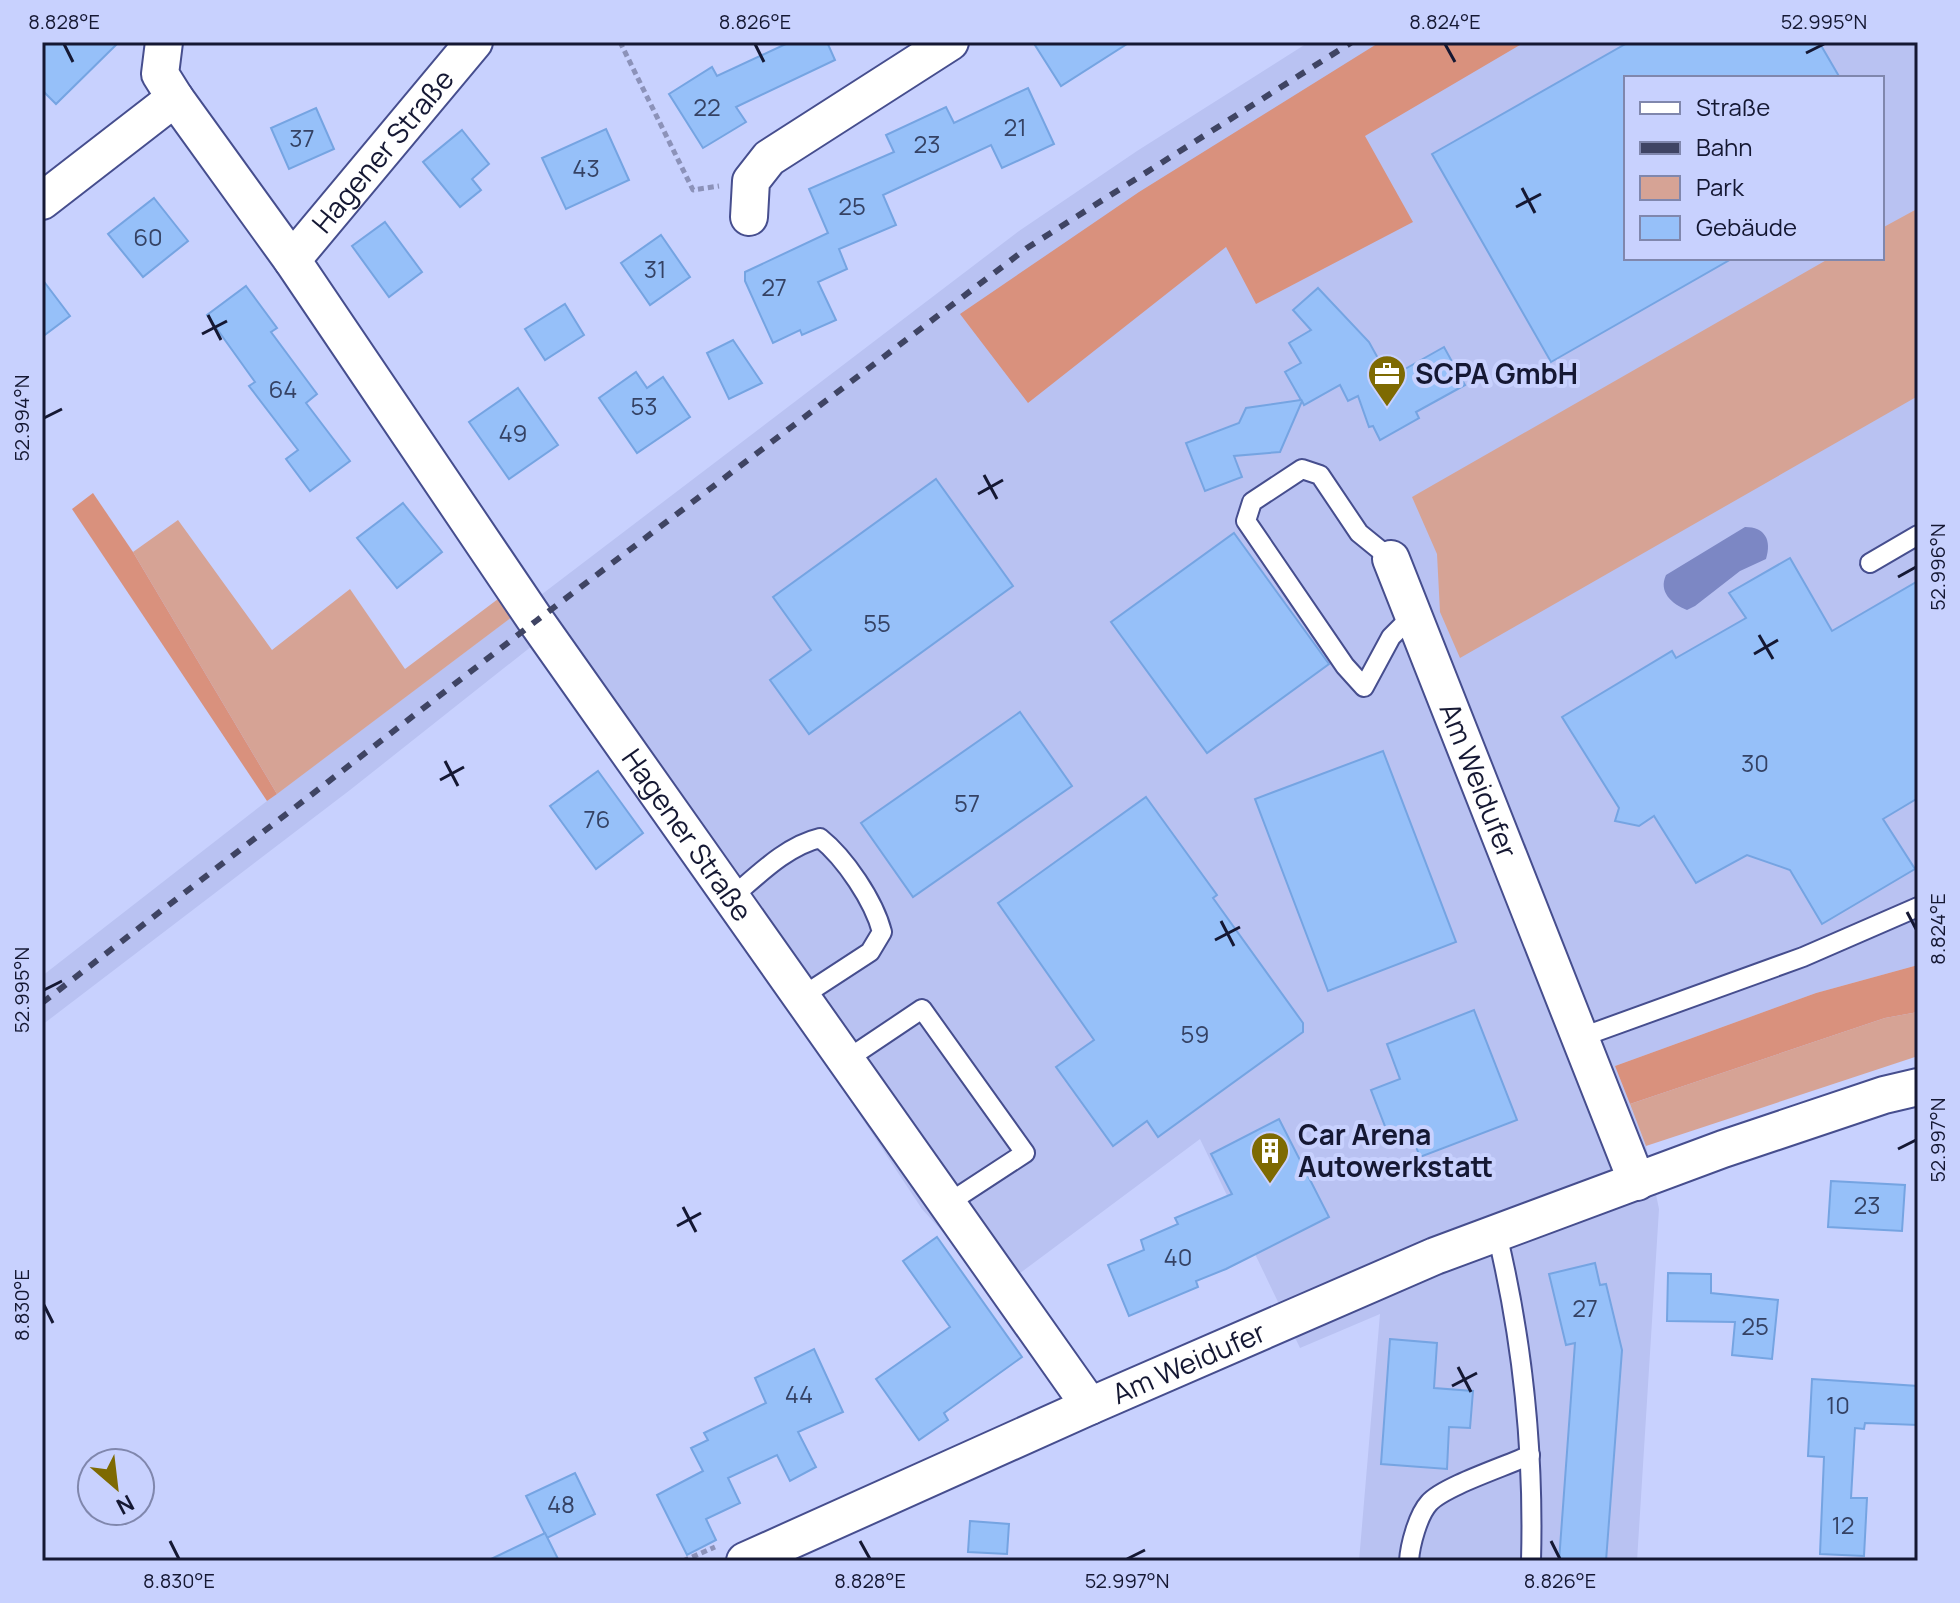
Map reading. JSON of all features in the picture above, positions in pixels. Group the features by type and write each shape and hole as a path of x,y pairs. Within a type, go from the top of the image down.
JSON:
{"street":[{"name":"Hagener Straße","path":"164,42 160,74 175,98 292,260 527,608 1090,1406"},
{"name":"Hagener Straße","path":"292,260 474,42"},
{"path":"749,217 751,181 769,158 950,42"},
{"path":"42,201 175,98"},
{"name":"Am Weidufer","path":"1391,559 1637,1182"},
{"name":"Am Weidufer","path":"745,1561 1350,1292 1637,1182 1855,1105 1918,1087"}],"lane":[{"path":"1391,559 1359,533 1320,475 1302,469 1252,502 1246,521 1345,666 1364,687 1391,637 1413,615"},
{"path":"1870,563 1918,535"},
{"path":"731,898 805,841 820,838 835,851 877,914 882,932 870,952 801,997"},
{"path":"1579,1038 1803,957 1918,907"},
{"path":"846,1060 922,1009 1025,1153 947,1204"},
{"path":"1497,1234 1524,1371 1533,1494 1531,1561"},
{"path":"1409,1561 1410,1545 1429,1503 1450,1488 1530,1455"}],"path":[{"path":"620,42 693,190 751,181"}],"shaded area":[{"path":"1309,42 1918,42 1918,965 1816,993 1615,1066 1646,1146 1659,1209 1637,1561 1359,1561 1380,1314 1300,1348 1200,1139 996,1291 922,1209 680,843 537,642 350,790 42,1025 42,976 267,801 1019,231 1137,151"},
{"path":"1380,42 1525,42 1365,136 1413,222 1256,304 1226,247 1028,403 960,314 1139,192"},
{"path":"93,493 133,552 277,794 267,801 72,509"},
{"path":"1745,527 1758,529 1765,536 1768,546 1766,559 1740,571 1687,610 1672,601 1665,592 1666,575"},
{"path":"1918,965 1918,1012 1885,1018 1630,1104 1615,1066 1816,993"}],"green space":[{"path":"1915,210 1918,216 1918,396 1460,658 1440,612 1437,554 1412,497 1827,260 1884,260 1884,227"},
{"path":"178,520 272,650 350,589 405,669 498,599 512,617 277,794 133,552"},
{"path":"1918,1012 1918,1056 1646,1146 1630,1104 1885,1018"}],"building":[{"path":"42,42 119,42 56,104 42,90"},
{"path":"790,42 827,42 835,60 736,107 746,122 703,148 669,94 712,67 717,76"},
{"path":"1033,42 1130,42 1061,86"},
{"path":"1629,42 1819,42 1839,76 1624,76 1624,260 1730,260 1551,362 1432,154"},
{"path":"1028,88 1054,144 1002,168 991,145 883,195 896,225 839,249 847,269 818,282 836,320 802,335 800,330 773,343 745,281 745,272 828,233 809,189 894,152 886,135 946,107 954,123"},
{"path":"316,108 334,149 289,169 271,128"},
{"path":"606,129 629,180 566,209 542,158"},
{"path":"462,130 489,164 472,179 481,190 460,207 423,162"},
{"path":"154,198 188,241 143,277 108,234"},
{"path":"385,222 422,272 389,297 352,246"},
{"path":"661,235 690,277 650,305 621,263"},
{"path":"42,279 70,316 42,337"},
{"path":"246,286 277,328 271,332 317,394 306,403 350,461 310,491 286,459 298,450 249,386 255,382 207,315"},
{"path":"1318,288 1369,342 1385,371 1401,362 1405,369 1444,347 1465,385 1416,412 1419,418 1380,440 1373,426 1369,427 1358,396 1348,401 1340,385 1304,405 1302,401 1280,452 1234,456 1242,477 1205,491 1186,443 1239,423 1246,408 1301,400 1285,372 1301,363 1289,343 1311,330 1293,310"},
{"path":"565,304 584,335 545,360 525,329"},
{"path":"733,340 762,383 729,399 707,353"},
{"path":"636,372 647,388 663,377 690,417 637,453 599,398"},
{"path":"518,388 558,445 509,479 469,422"},
{"path":"936,479 1013,586 809,734 770,680 811,650 773,597"},
{"path":"403,503 442,552 397,588 357,538"},
{"path":"1234,533 1329,664 1207,753 1111,622"},
{"path":"1790,558 1832,631 1918,581 1918,798 1883,819 1915,869 1822,924 1790,870 1747,855 1696,883 1654,816 1639,826 1615,821 1619,808 1562,717 1672,651 1676,658 1746,618 1729,593"},
{"path":"1020,712 1072,786 913,897 861,823"},
{"path":"1383,751 1456,942 1328,991 1255,799"},
{"path":"598,771 643,833 596,869 550,806"},
{"path":"1146,797 1217,895 1213,898 1303,1023 1303,1032 1158,1137 1147,1121 1113,1146 1056,1067 1094,1040 998,903"},
{"path":"1474,1010 1517,1120 1420,1157 1413,1139 1393,1147 1371,1090 1400,1079 1387,1044"},
{"path":"1279,1119 1329,1217 1196,1281 1198,1287 1129,1316 1108,1265 1144,1250 1141,1240 1178,1224 1175,1218 1232,1194 1211,1154"},
{"path":"1831,1181 1905,1185 1902,1231 1828,1227"},
{"path":"937,1237 1022,1357 944,1413 948,1420 919,1440 876,1379 950,1327 903,1261"},
{"path":"1595,1263 1600,1285 1606,1284 1622,1350 1606,1561 1559,1561 1575,1343 1566,1345 1549,1274"},
{"path":"1668,1273 1711,1274 1711,1293 1778,1300 1772,1359 1732,1355 1735,1322 1667,1321"},
{"path":"1390,1339 1437,1343 1434,1388 1473,1391 1470,1428 1449,1427 1447,1469 1381,1464"},
{"path":"814,1349 843,1412 798,1432 816,1467 790,1481 777,1455 728,1478 740,1503 706,1519 716,1540 687,1555 657,1495 703,1471 691,1448 708,1440 704,1433 766,1403 755,1378"},
{"path":"1812,1379 1918,1386 1918,1425 1865,1423 1864,1429 1855,1428 1851,1498 1867,1498 1864,1556 1820,1554 1824,1457 1808,1456"},
{"path":"575,1473 595,1514 547,1538 526,1496"},
{"path":"970,1521 1009,1524 1007,1554 968,1552"},
{"path":"545,1533 559,1561 487,1561"}],"railway":[{"path":"42,1003 536,621 1027,248 1352,42"}],"place":[{"name":"SCPA GmbH","path":"1387,408"},
{"name":"Car Arena Autowerkstatt","path":"1270,1185"}]}
